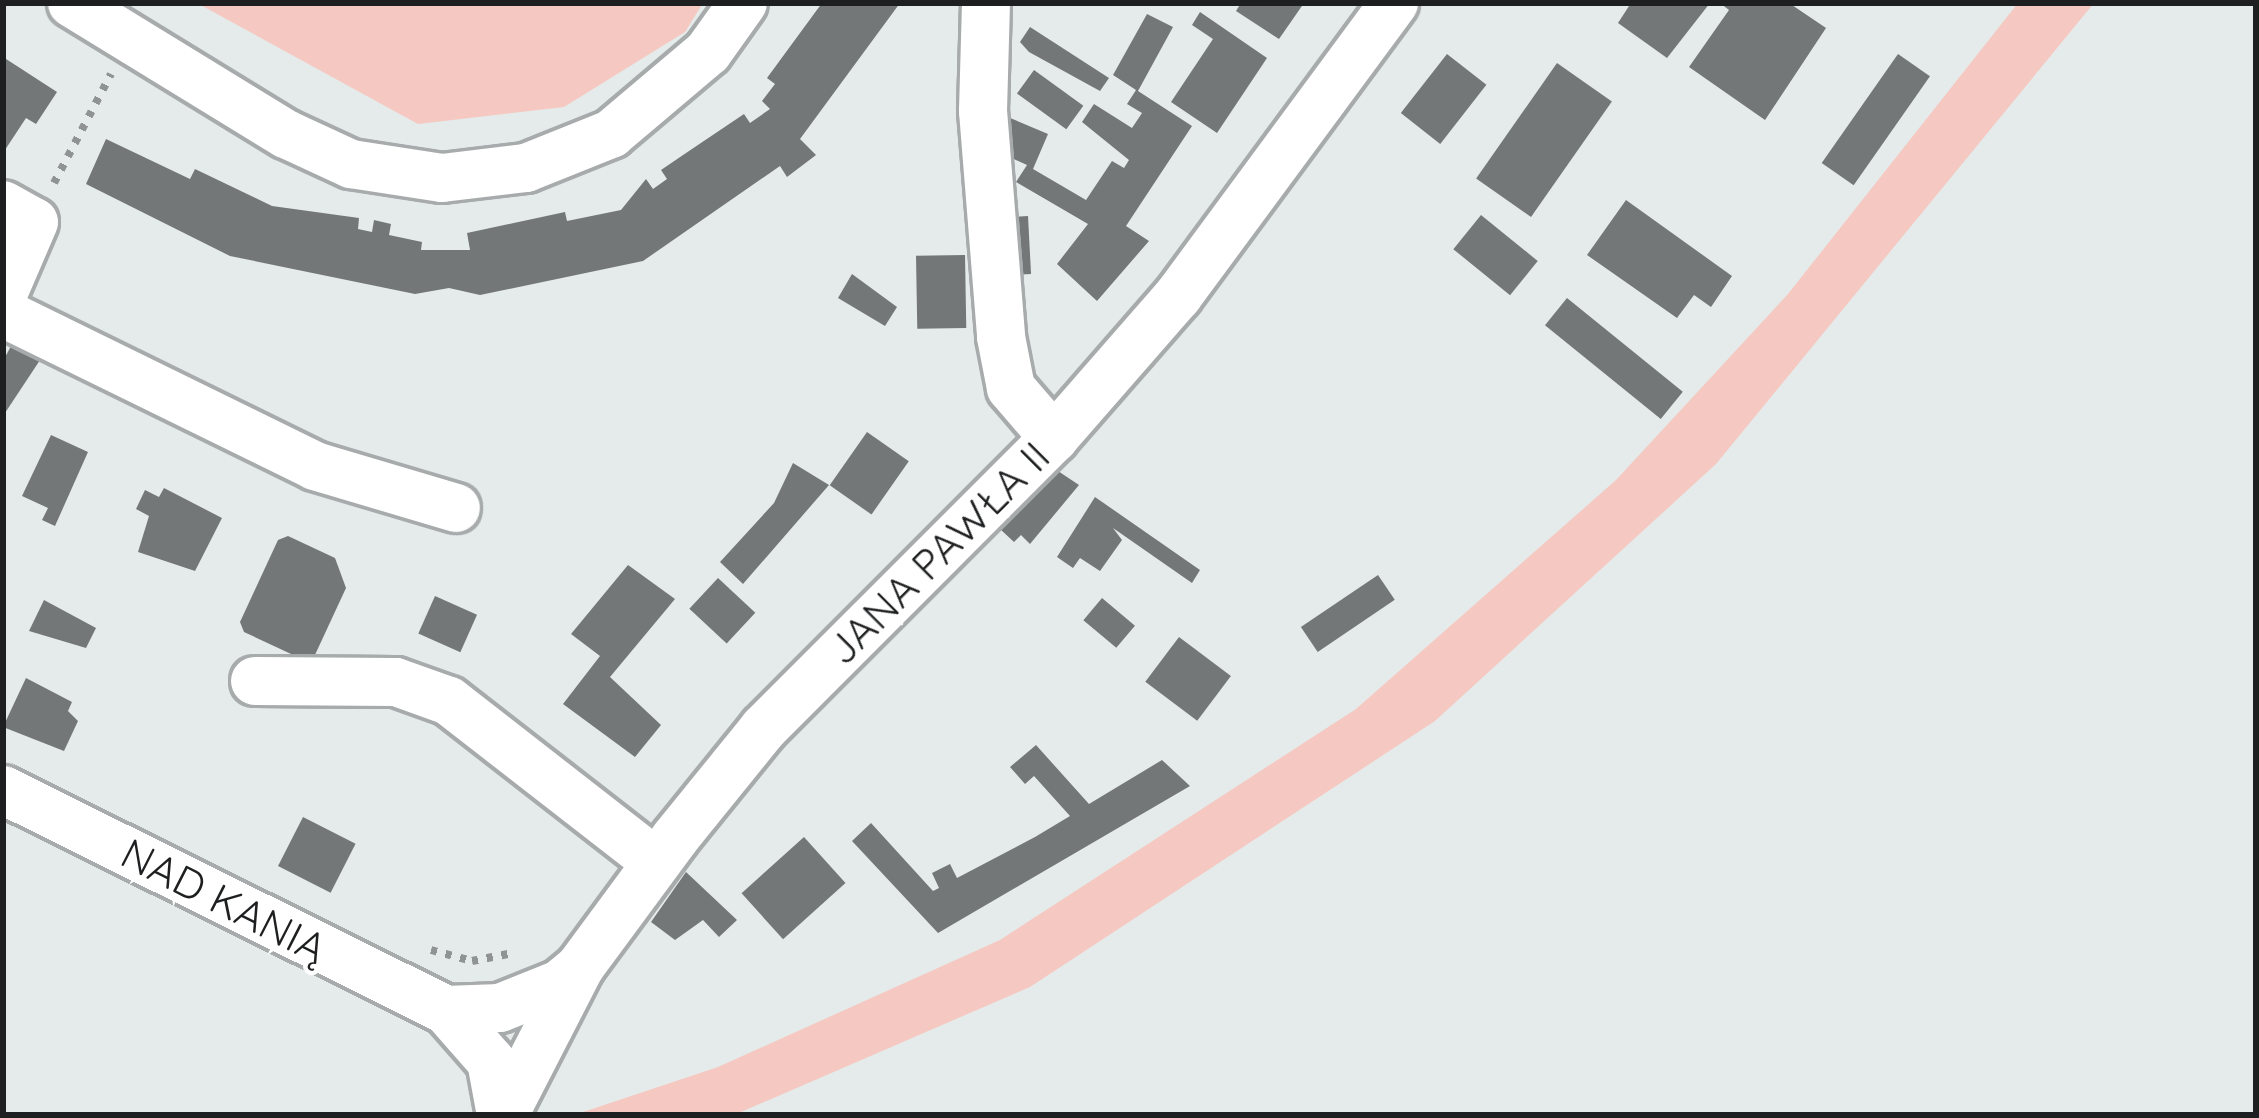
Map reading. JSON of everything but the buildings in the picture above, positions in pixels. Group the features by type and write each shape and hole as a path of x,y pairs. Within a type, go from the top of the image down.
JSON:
{"street":[{"path":"72,3 351,164 442,178 526,168 611,134 695,64 743,3"},
{"path":"986,3 983,111 1001,337 1011,388 1054,437"},
{"name":"JANA PAWŁA II","path":"502,1115 580,967 656,862 764,728 1054,437 1204,264 1394,3"},
{"path":"3,294 18,214"},
{"path":"3,313 315,466 456,508"},
{"path":"256,681 396,682 449,701 656,862"},
{"name":"NAD KANIĄ","path":"3,790 446,1010 491,1061 502,1115"},
{"path":"446,1010 500,1008 580,967"}],"path":[{"path":"18,214 129,40"}],"shaded area":[{"path":"197,3 703,3 685,32 564,107 418,124"},
{"path":"2018,3 2094,3 1716,464 1435,721 1030,987 734,1115 574,1115 718,1067 1000,940 1356,709 1616,480 1788,294"}]}
